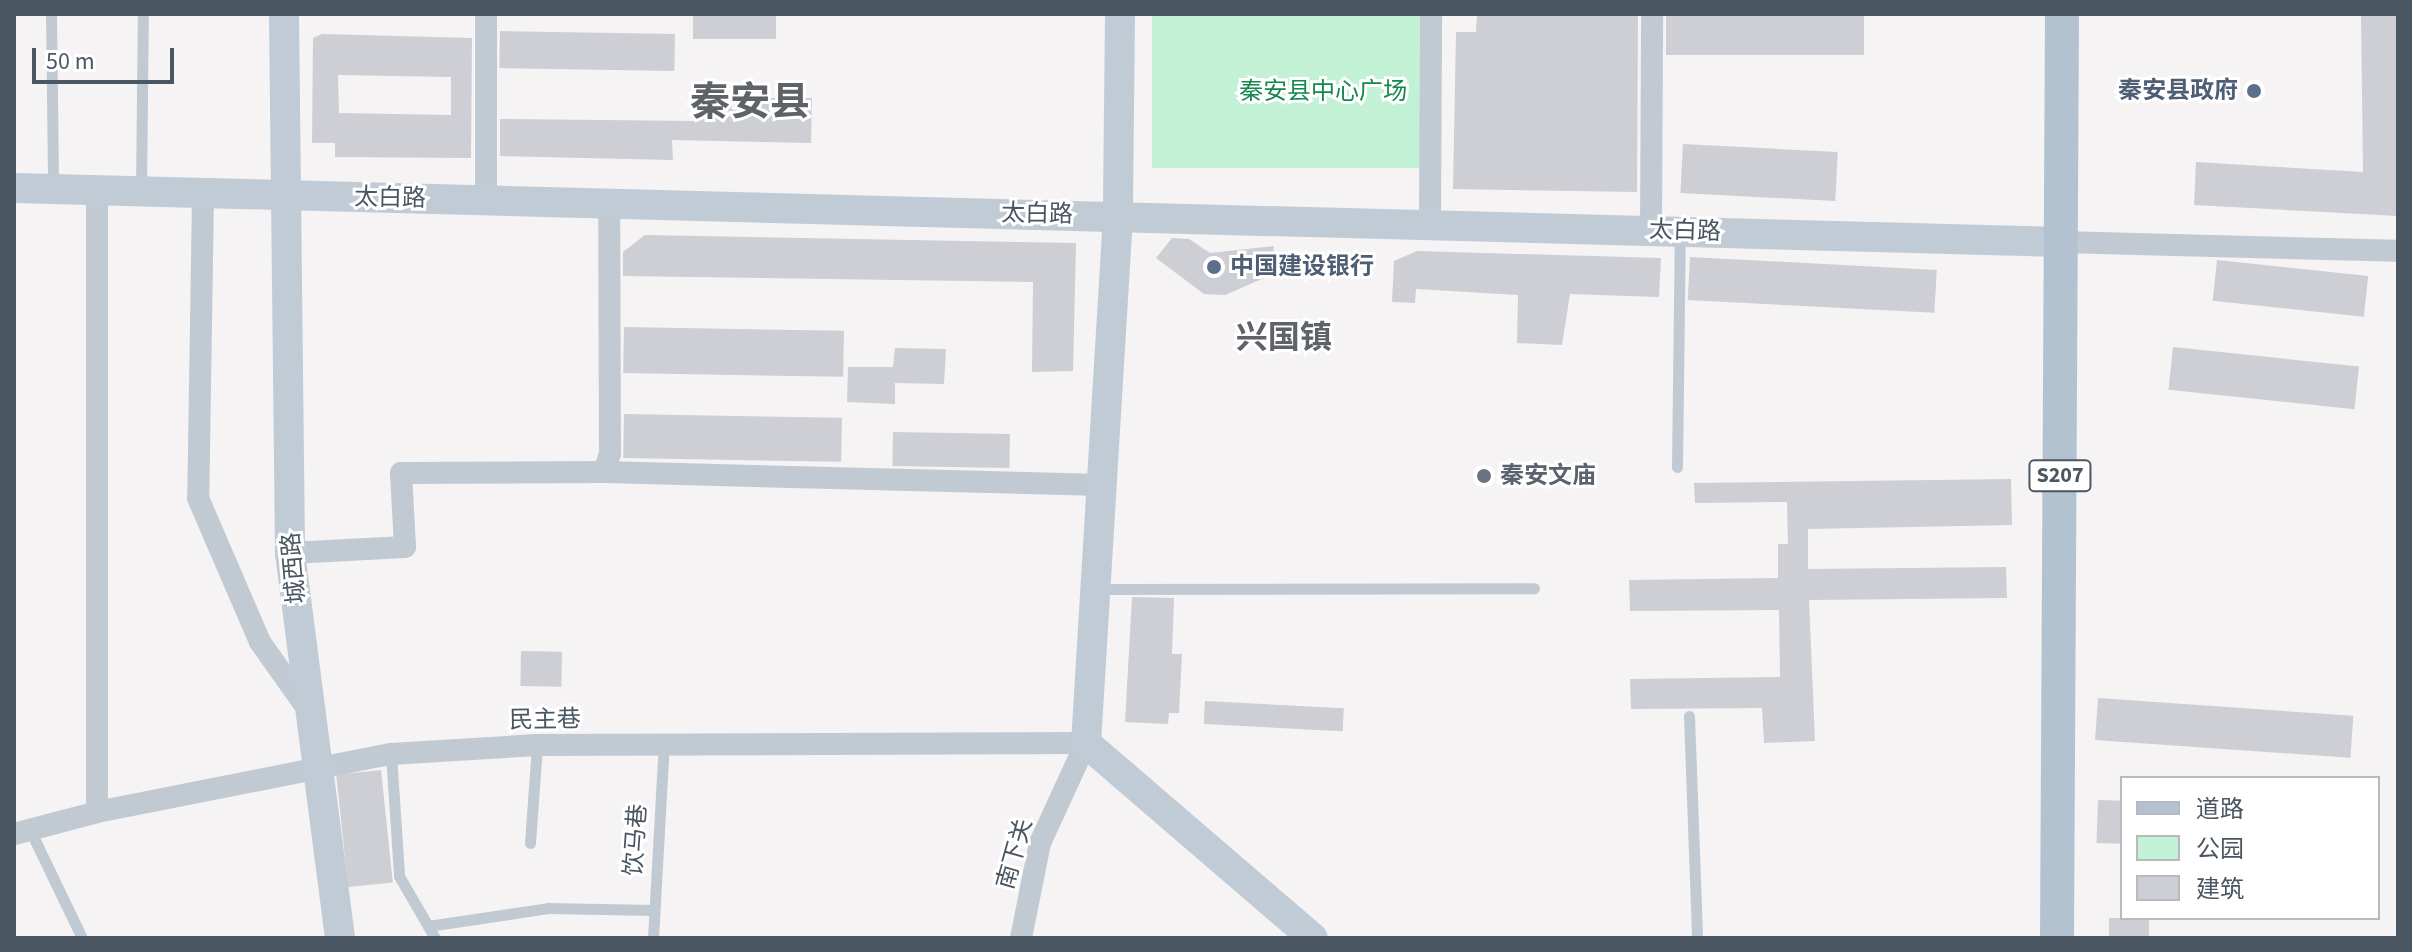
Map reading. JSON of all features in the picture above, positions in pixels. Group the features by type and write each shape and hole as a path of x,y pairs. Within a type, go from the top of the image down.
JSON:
{"main road":[{"name":"城西路","path":"284,14 290,553 340,938"},
{"path":"1120,14 1118,216 1086,743 1313,938"},
{"name":"S207","path":"2057,938 2062,14"},
{"name":"太白路","path":"14,188 97,189 203,196 609,203 2061,242"}],"street":[{"path":"486,14 486,201"},
{"path":"1430,224 1431,14"},
{"path":"1652,14 1665,231"},
{"path":"97,189 97,812"},
{"path":"203,196 198,498 260,642 312,715"},
{"path":"604,472 610,454 609,203"},
{"path":"2061,242 2398,251"},
{"path":"290,553 405,547 401,473 604,472 1101,485"},
{"name":"民主巷","path":"22,832 97,812 391,754 537,745 1086,743"},
{"name":"南下关","path":"1021,938 1040,843 1086,743"}],"lane":[{"path":"51,14 53,188"},
{"path":"141,192 143,14"},
{"path":"1665,231 1677,467"},
{"path":"1095,589 1534,588"},
{"path":"1689,716 1697,938"},
{"name":"饮马巷","path":"653,938 664,744"},
{"path":"530,843 537,745"},
{"path":"391,754 399,876 435,938"},
{"path":"22,832 82,938"},
{"path":"428,926 548,908 654,910"}],"green space":[{"name":"秦安县中心广场","path":"1152,14 1425,14 1425,168 1152,168"}],"building":[{"path":"693,14 776,14 776,39 693,39"},
{"path":"1477,14 1638,14 1637,192 1453,189 1456,32 1476,32"},
{"path":"1666,14 1864,14 1864,55 1666,55"},
{"path":"2361,14 2398,14 2398,216 2194,205 2196,162 2363,172"},
{"path":"500,31 675,34 674,71 499,68"},
{"path":"322,34 472,38 471,158 335,157 335,143 312,143 313,38","holes":["338,75 451,77 451,115 339,113"]},
{"path":"694,98 812,98 811,143 672,140 673,160 500,156 500,119 694,121"},
{"path":"1683,144 1838,152 1835,201 1680,193"},
{"path":"645,235 1076,243 1073,371 1032,372 1033,282 623,276 623,252"},
{"path":"1172,238 1189,239 1210,253 1274,246 1271,275 1225,295 1204,294 1156,258"},
{"path":"1417,251 1661,258 1659,297 1570,294 1562,345 1517,343 1518,295 1416,289 1415,303 1392,302 1394,261"},
{"path":"1690,257 1937,270 1934,313 1688,300"},
{"path":"2217,260 2368,276 2364,317 2213,301"},
{"path":"624,327 844,331 843,377 623,373"},
{"path":"2173,347 2359,367 2354,409 2169,390"},
{"path":"895,348 946,349 944,384 895,383 895,404 847,402 848,367 893,367"},
{"path":"624,414 842,418 841,462 623,458"},
{"path":"893,432 1010,434 1009,468 892,466"},
{"path":"2011,479 2012,525 1808,529 1808,569 2006,567 2007,598 1809,600 1815,741 1764,743 1762,708 1631,709 1630,679 1780,677 1779,610 1630,611 1629,580 1778,578 1778,544 1788,544 1787,502 1695,503 1694,483"},
{"path":"1132,597 1174,598 1172,654 1182,654 1179,713 1169,713 1168,724 1125,722"},
{"path":"521,651 562,652 561,687 520,686"},
{"path":"2098,698 2353,716 2350,758 2095,740"},
{"path":"1205,701 1344,708 1343,731 1204,724"},
{"path":"381,770 393,882 348,887 336,775"},
{"path":"2098,800 2120,801 2120,844 2096,843"},
{"path":"2109,918 2149,920 2149,938 2109,938"}],"place":[{"name":"秦安县政府","path":"2254,91"},
{"name":"中国建设银行","path":"1214,267"},
{"name":"秦安文庙","path":"1484,476"}],"district":[{"name":"秦安县","path":"750,103"},
{"name":"兴国镇","path":"1284,338"}]}
